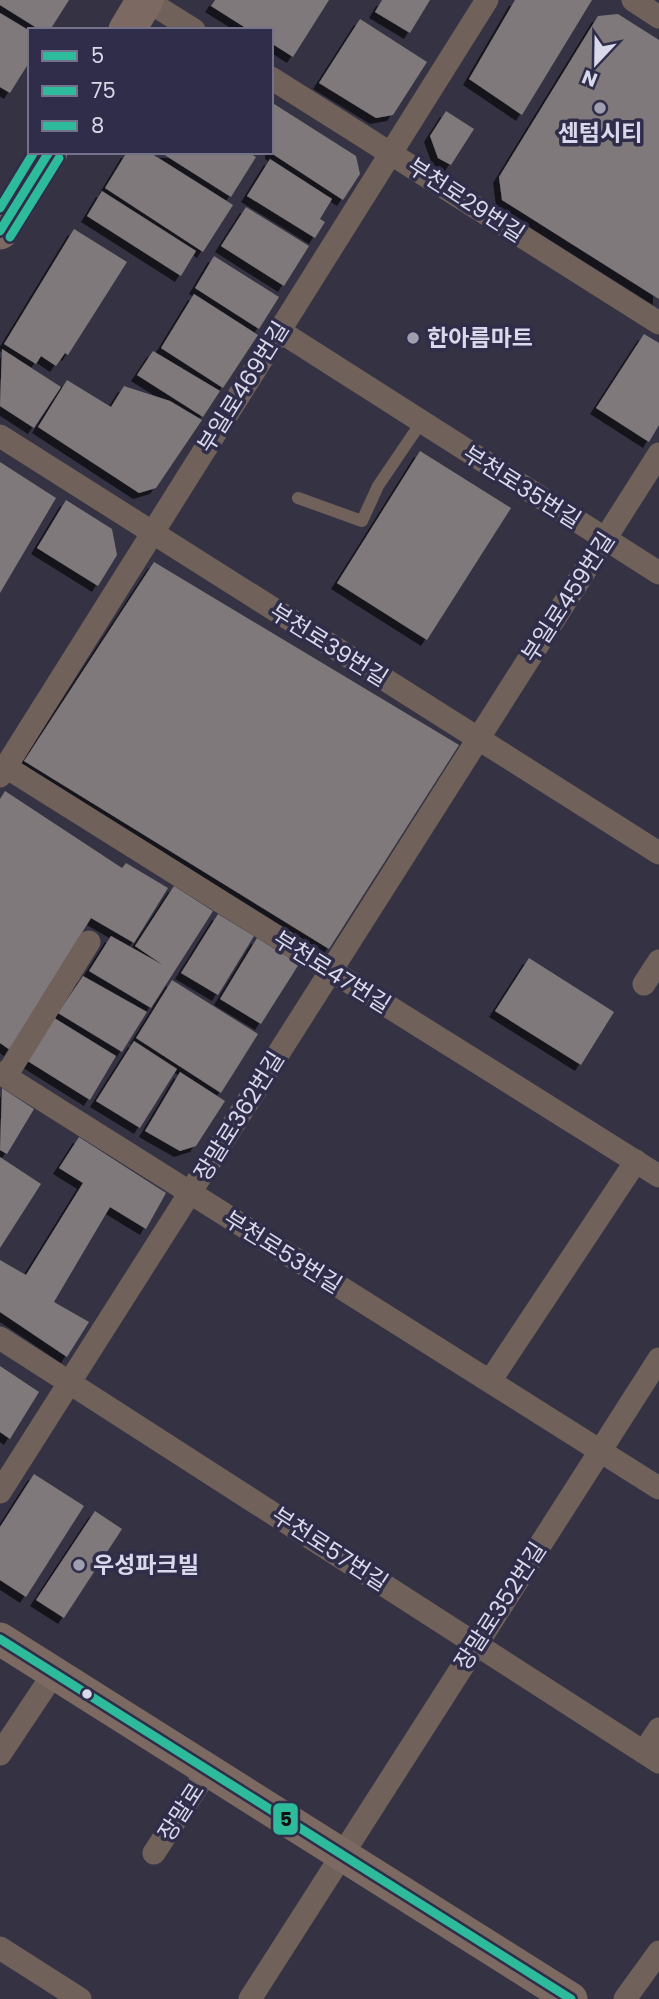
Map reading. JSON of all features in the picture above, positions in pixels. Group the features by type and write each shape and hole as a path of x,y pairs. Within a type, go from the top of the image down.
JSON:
{"main road":[{"path":"128,28 146,0"},
{"path":"0,231 48,154"}],"street":[{"path":"146,0 191,28"},
{"name":"부일로469번길","path":"3,771 487,0"},
{"path":"633,0 659,17"},
{"name":"부천로29번길","path":"273,79 659,323"},
{"name":"부천로35번길","path":"278,330 420,424 659,573"},
{"name":"부천로39번길","path":"0,436 659,853"},
{"name":"부일로459번길","path":"477,739 659,454"},
{"name":"장말로362번길","path":"0,1492 477,739"},
{"name":"부천로47번길","path":"3,771 659,1175"},
{"name":"부천로53번길","path":"89,942 3,1074 189,1194 659,1488"},
{"path":"644,985 659,961"},
{"path":"490,1381 636,1161"},
{"name":"부천로57번길","path":"0,1338 71,1381 652,1757"},
{"name":"장말로352번길","path":"250,1999 340,1854 659,1359"},
{"name":"장말로","path":"0,1639 571,1999"},
{"path":"0,1754 54,1673"},
{"path":"652,1757 659,1729"},
{"name":"장말로","path":"155,1853 208,1770"},
{"path":"0,1948 80,1999"},
{"path":"625,1999 659,1952"}],"lane":[{"path":"298,498 362,521 379,486 420,424"}],"building":[{"path":"0,0 69,0 51,28 37,28 0,5"},
{"path":"215,0 329,0 293,57 273,44 273,28 246,28 211,6"},
{"path":"382,0 430,0 410,33 375,12"},
{"path":"515,0 592,0 522,115 469,79"},
{"path":"0,13 28,30 28,64 10,93 0,87"},
{"name":"센텀시티","path":"618,14 659,40 659,299 502,200 499,177 598,16"},
{"path":"360,19 427,62 393,115 376,118 319,83"},
{"path":"273,103 356,156 360,174 343,200 273,154"},
{"path":"446,111 474,129 451,165 438,158 430,136"},
{"path":"126,154 152,154 233,205 203,252 105,188"},
{"path":"163,154 251,154 256,157 231,197"},
{"path":"270,159 332,199 320,219 325,222 315,238 247,196"},
{"path":"102,191 196,251 181,276 87,216"},
{"path":"246,207 309,246 284,286 221,246"},
{"path":"74,229 127,262 68,355 65,353 56,366 41,356 36,364 4,344"},
{"path":"214,256 279,297 259,329 195,288"},
{"path":"194,294 258,335 223,388 161,348"},
{"path":"644,334 659,343 659,425 649,442 596,408"},
{"path":"2,349 61,387 34,428 0,406"},
{"path":"153,351 220,391 203,417 137,375"},
{"path":"67,380 111,407 124,386 170,401 202,420 156,488 139,493 38,427"},
{"path":"420,451 511,508 427,640 337,583"},
{"path":"0,462 56,498 0,593"},
{"path":"66,500 112,529 117,555 98,586 37,548"},
{"path":"154,562 459,745 329,949 24,761"},
{"path":"5,791 122,868 126,863 168,888 134,943 91,918 10,1050 0,1043 0,799"},
{"path":"174,886 213,911 151,1008 89,971 111,936 163,965 135,946"},
{"path":"218,914 254,936 218,995 181,973"},
{"path":"257,938 299,964 261,1024 220,999"},
{"path":"529,958 614,1012 581,1065 495,1011"},
{"path":"83,976 147,1012 122,1052 58,1013"},
{"path":"172,980 258,1034 221,1093 136,1038"},
{"path":"51,1016 116,1056 90,1100 26,1060"},
{"path":"134,1041 177,1069 140,1128 96,1101"},
{"path":"180,1072 225,1101 196,1146 180,1151 145,1131"},
{"path":"2,1088 34,1109 7,1154 0,1150"},
{"path":"79,1137 166,1193 146,1229 110,1207 54,1302 89,1322 67,1357 0,1312 0,1260 26,1275 83,1183 59,1168"},
{"path":"0,1157 41,1184 0,1248"},
{"path":"0,1366 39,1392 10,1439 0,1432"},
{"path":"34,1474 84,1506 26,1597 0,1580 0,1527"},
{"name":"우성파크빌","path":"95,1511 122,1529 64,1618 36,1600"}],"transit line":[{"name":"8","path":"0,208 33,154"},
{"name":"5","path":"0,231 48,154"},
{"name":"75","path":"10,237 59,158"},
{"name":"5","path":"0,1639 571,1999"}],"place":[{"name":"센텀시티","path":"600,108"},
{"name":"한아름마트","path":"413,338"},
{"name":"우성파크빌","path":"79,1565"}]}
